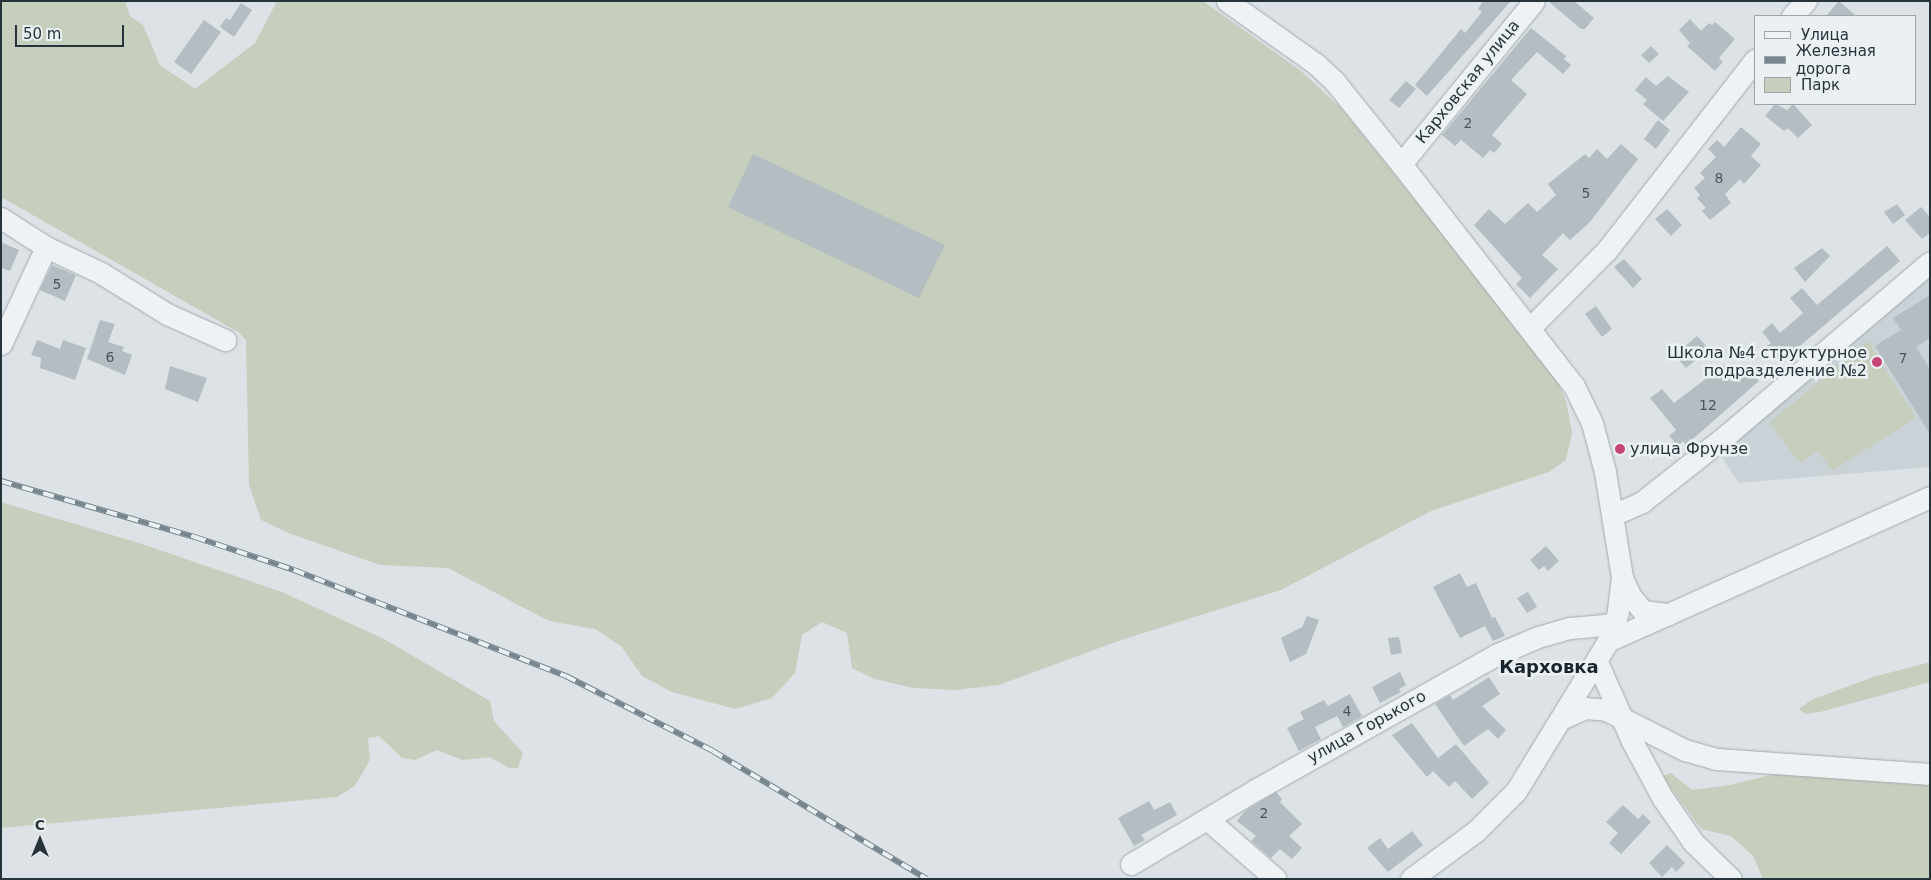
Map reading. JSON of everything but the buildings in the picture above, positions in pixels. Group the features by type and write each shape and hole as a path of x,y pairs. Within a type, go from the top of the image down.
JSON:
{"street":[{"path":"1227,1 1316,64 1335,82 1574,386 1588,414 1599,444 1613,515 1622,577 1631,597 1643,611 1670,614"},
{"name":"Карховская улица","path":"1401,164 1534,1"},
{"path":"1793,15 1806,1"},
{"path":"1530,328 1607,250 1754,61"},
{"path":"1,218 46,247 101,273 191,327 224,340"},
{"path":"1,344 46,247"},
{"path":"1613,515 1642,502 1728,434 1930,262"},
{"path":"1612,633 1670,614 1930,497"},
{"path":"1411,879 1497,812 1516,791 1563,718 1612,633 1622,577"},
{"name":"улица Горького","path":"1131,864 1207,819 1520,643 1587,624 1612,633"},
{"path":"1597,662 1621,718 1681,827 1731,879"},
{"path":"1563,718 1580,710 1596,708 1621,718 1684,750 1718,759 1930,774"},
{"path":"1207,819 1276,879"}],"shaded area":[{"name":"Школа №4 структурное подразделение №2","path":"1930,271 1930,467 1739,483 1719,453"}],"green space":[{"path":"1,1 125,1 130,16 143,25 160,65 195,89 255,43 277,1 1203,1 1301,71 1342,109 1553,370 1566,401 1572,433 1566,460 1549,472 1431,511 1281,590 1121,640 999,685 956,690 913,688 875,679 852,668 847,633 822,622 802,635 795,673 772,698 735,709 672,692 642,676 621,646 595,629 549,621 448,568 380,565 291,534 261,520 249,485 246,340 238,332 1,197"},
{"path":"1868,341 1916,418 1832,471 1818,451 1800,463 1769,423"},
{"path":"1,502 139,543 282,592 384,639 490,701 494,721 523,753 518,768 509,768 490,757 463,760 437,750 415,760 402,758 379,736 368,738 370,760 355,786 337,797 1,828"},
{"path":"1930,662 1930,682 1820,712 1805,714 1799,709 1811,700 1873,677"},
{"path":"1787,771 1930,779 1930,879 1763,879 1753,856 1731,836 1701,829 1662,776 1671,773 1692,790 1730,785"}],"railway":[{"path":"1,481 195,537 294,570 566,676 713,751 927,879"}],"place":[{"name":"Школа №4 структурное подразделение №2","path":"1877,362"},
{"name":"улица Фрунзе","path":"1620,449"}],"district":[{"name":"Карховка","path":"1549,667"}]}
